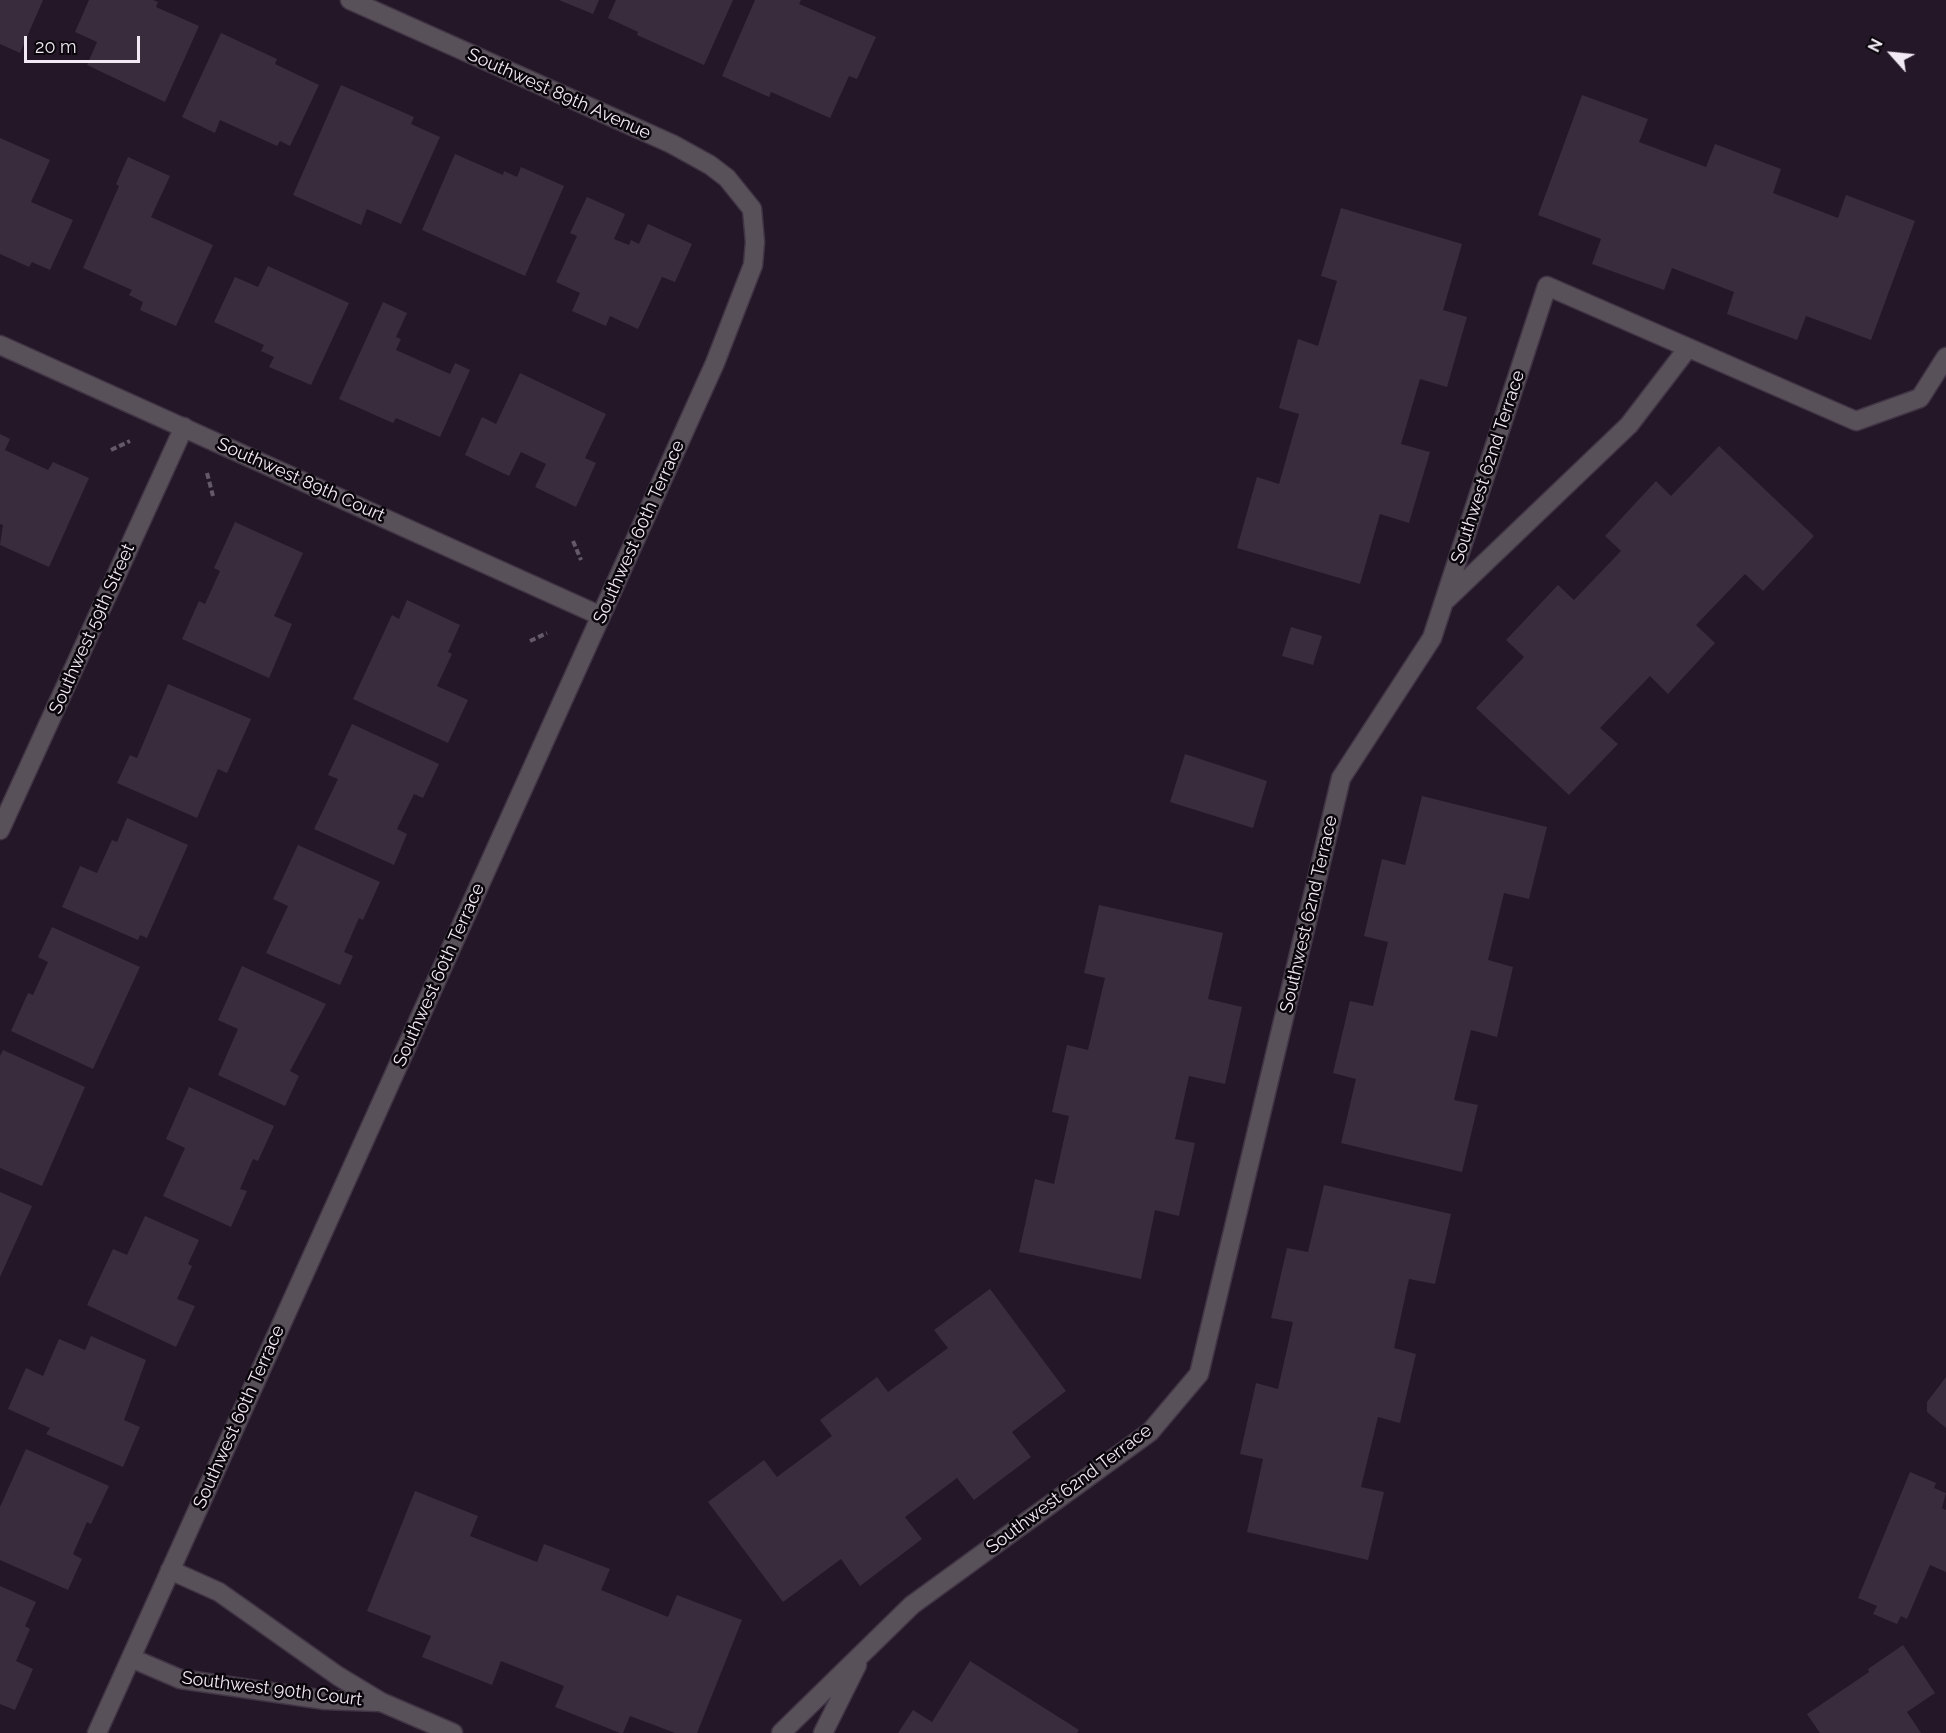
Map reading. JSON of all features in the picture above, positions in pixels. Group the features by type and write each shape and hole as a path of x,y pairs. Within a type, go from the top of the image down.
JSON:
{"street":[{"name":"Southwest 89th Avenue","path":"350,0 689,153 727,178 752,209"},
{"name":"Southwest 60th Terrace","path":"97,1733 601,616 743,295 754,254 752,209"},
{"name":"Southwest 62nd Terrace","path":"781,1733 912,1605 1150,1432 1199,1374 1341,778 1432,638 1547,286 1856,421 1920,398 1946,357"},
{"name":"Southwest 89th Court","path":"0,345 601,616"},
{"path":"1443,603 1629,425 1688,348"},
{"name":"Southwest 59th Street","path":"0,830 184,427"},
{"name":"Southwest 90th Court","path":"170,1570 219,1592 338,1676 381,1702 453,1733"},
{"path":"823,1733 864,1652"},
{"name":"Southwest 90th Court","path":"131,1658 180,1679 325,1700 381,1702"}],"path":[{"path":"111,450 130,441"},
{"path":"207,473 213,496"},
{"path":"573,540 581,560"},
{"path":"530,641 547,633"}],"building":[{"path":"0,0 43,0 20,53 0,44"},
{"path":"89,0 153,0 158,2 156,7 199,26 165,102 87,65 97,42 75,32"},
{"path":"559,0 599,0 593,14"},
{"path":"616,0 733,0 704,65 637,35 638,32 608,18"},
{"path":"755,0 801,0 799,4 876,37 857,79 849,76 830,118 771,92 769,97 722,76"},
{"path":"221,33 277,59 275,64 319,85 290,146 280,141 277,146 220,120 215,133 182,117"},
{"path":"341,85 414,117 411,124 440,137 401,224 367,209 361,225 293,195"},
{"path":"1582,95 1648,119 1639,142 1706,167 1715,144 1781,169 1773,193 1838,218 1846,195 1915,221 1871,340 1806,316 1797,340 1727,314 1734,292 1672,268 1664,290 1592,264 1601,239 1538,215"},
{"path":"0,138 50,160 31,202 73,220 50,270 32,262 29,267 0,254"},
{"path":"455,154 503,175 504,171 517,177 521,167 564,186 525,276 422,230"},
{"path":"128,157 170,176 151,217 213,245 176,326 140,310 143,302 129,295 132,290 83,268 119,186 116,184"},
{"path":"587,197 625,214 614,239 629,245 631,240 639,244 648,224 692,244 675,282 662,277 638,329 610,316 606,326 572,311 580,293 556,282 577,236 570,233"},
{"path":"1341,208 1462,244 1443,310 1467,317 1447,387 1420,379 1401,444 1430,452 1409,523 1380,514 1360,584 1237,548 1257,477 1279,484 1299,414 1279,408 1298,339 1318,346 1337,281 1321,276"},
{"path":"268,266 349,303 311,385 269,367 274,357 261,351 264,345 214,322 235,277 258,287"},
{"path":"383,302 407,313 396,337 401,339 396,350 450,374 455,363 470,370 440,437 396,418 393,423 339,399"},
{"path":"520,373 606,414 585,458 596,463 576,507 535,487 546,464 521,452 509,476 465,455 482,417 496,424"},
{"path":"0,434 10,439 5,450 48,470 53,462 89,478 49,567 0,545 3,525 0,524"},
{"path":"1719,446 1814,536 1763,591 1745,574 1696,625 1715,643 1668,694 1650,676 1600,728 1618,744 1569,795 1476,708 1524,657 1506,640 1558,585 1574,600 1621,551 1605,536 1656,481 1671,496"},
{"path":"235,522 303,553 274,616 292,624 269,678 182,639 199,601 205,604 220,571 214,568"},
{"path":"407,600 460,625 448,652 452,654 437,686 468,700 448,743 353,699 392,615 399,619"},
{"path":"1291,627 1322,636 1313,665 1282,656"},
{"path":"168,684 251,719 227,773 218,769 197,818 117,783 130,755 137,758"},
{"path":"352,724 439,764 423,798 414,794 397,829 407,834 394,865 314,829 338,779 328,775"},
{"path":"1185,754 1267,781 1253,828 1170,802"},
{"path":"1422,796 1547,827 1529,899 1504,893 1488,960 1513,967 1497,1037 1471,1030 1454,1100 1478,1105 1462,1172 1341,1143 1356,1079 1333,1073 1350,1001 1373,1006 1388,942 1364,936 1382,859 1405,865"},
{"path":"127,818 188,845 147,938 140,935 138,940 62,907 80,866 97,873 112,840 117,842"},
{"path":"298,845 380,882 363,920 359,918 344,952 353,956 340,985 266,953 288,906 273,899"},
{"path":"1099,905 1223,933 1208,999 1242,1007 1225,1084 1189,1076 1175,1139 1195,1143 1179,1216 1155,1210 1141,1279 1019,1252 1035,1179 1054,1184 1069,1116 1052,1112 1067,1045 1088,1050 1105,978 1084,973"},
{"path":"52,927 140,967 93,1069 11,1031 28,993 33,995 48,962 38,957"},
{"path":"242,966 326,1004 290,1071 299,1076 285,1106 218,1075 238,1029 218,1020"},
{"path":"3,1050 85,1087 42,1186 0,1168 0,1056"},
{"path":"189,1087 274,1126 258,1161 253,1159 240,1189 247,1191 231,1227 163,1196 185,1148 166,1139"},
{"path":"1324,1185 1451,1214 1435,1284 1409,1279 1394,1348 1416,1354 1400,1423 1378,1417 1361,1487 1384,1492 1368,1560 1247,1532 1263,1459 1240,1454 1256,1383 1278,1389 1293,1322 1271,1318 1287,1248 1308,1252"},
{"path":"0,1192 32,1206 0,1277"},
{"path":"145,1216 199,1240 188,1264 192,1266 177,1299 195,1306 176,1347 87,1305 113,1249 127,1255"},
{"path":"990,1289 1066,1391 1012,1432 1031,1457 974,1500 957,1478 905,1517 922,1539 860,1586 841,1559 783,1602 708,1502 764,1460 777,1477 832,1436 820,1420 877,1377 888,1392 948,1348 934,1330"},
{"path":"91,1336 146,1360 124,1420 140,1427 123,1467 46,1434 50,1428 8,1409 26,1368 43,1376 59,1339 85,1350"},
{"path":"1946,1377 1946,1428 1927,1412 1927,1402"},
{"path":"26,1449 109,1486 91,1524 87,1522 73,1554 82,1559 68,1590 0,1560 0,1507"},
{"path":"1910,1472 1936,1483 1934,1488 1946,1493 1942,1508 1946,1510 1946,1572 1930,1565 1907,1619 1901,1616 1897,1624 1873,1614 1877,1606 1858,1598"},
{"path":"415,1491 478,1516 470,1536 537,1562 544,1544 610,1569 601,1590 668,1617 677,1595 742,1620 697,1733 675,1733 630,1716 623,1733 620,1733 555,1707 564,1686 501,1661 492,1685 422,1657 431,1636 367,1611"},
{"path":"0,1586 36,1602 25,1626 30,1629 16,1661 33,1669 15,1710 0,1704"},
{"path":"1903,1645 1935,1693 1907,1712 1921,1733 1820,1733 1807,1714 1869,1672 1868,1669"},
{"path":"970,1661 1079,1730 1077,1733 898,1733 913,1710 932,1722"}]}
